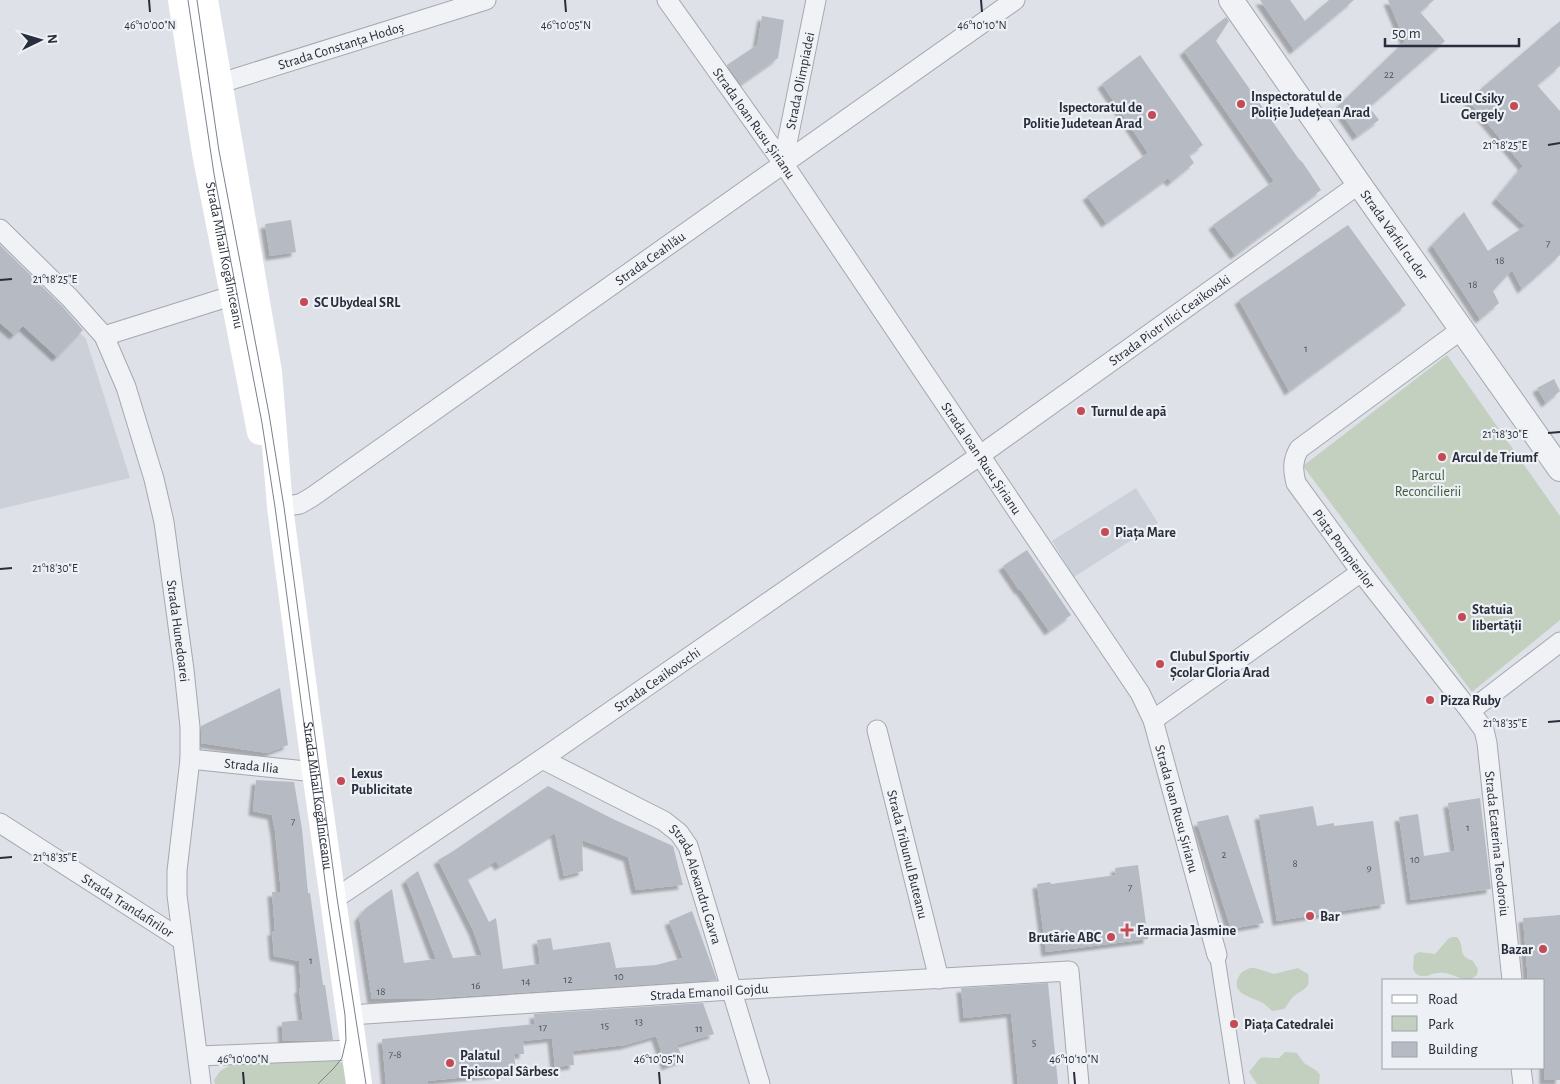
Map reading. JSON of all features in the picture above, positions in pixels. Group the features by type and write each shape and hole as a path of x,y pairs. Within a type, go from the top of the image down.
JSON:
{"main road":[{"name":"Strada Mihail Kogălniceanu","path":"181,0 207,87 269,372 280,507 359,1084"},
{"name":"Strada Mihail Kogălniceanu","path":"205,0 207,87 205,153 256,414 280,507"}],"street":[{"name":"Strada Constanța Hodoș","path":"207,87 486,0"},
{"name":"Strada Ioan Rusu Șirianu","path":"667,0 783,163 1140,693 1153,720 1217,955"},
{"name":"Strada Olimpiadei","path":"783,163 816,0"},
{"name":"Strada Ceahlău","path":"280,507 300,504 312,497 1015,0"},
{"name":"Strada Vârful cu dor","path":"1231,0 1560,469"},
{"name":"Strada Piotr Ilici Ceaikovski","path":"979,456 1359,184"},
{"name":"Strada Hunedoarei","path":"0,229 70,298 104,336 126,386 154,479 164,522 190,727 190,760 177,871 177,896 201,1084"},
{"path":"104,336 234,295"},
{"name":"Piața Pompierilor","path":"1462,329 1299,449 1295,456 1293,468 1296,483 1360,572 1470,711"},
{"name":"Strada Ceaikovschi","path":"333,900 542,759 979,456"},
{"path":"1153,720 1360,572"},
{"path":"1470,711 1560,642"},
{"name":"Strada Ecaterina Teodoroiu","path":"1470,711 1484,730 1487,743 1512,979"},
{"name":"Strada Tribunul Buteanu","path":"877,730 939,979"},
{"name":"Strada Alexandru Gavra","path":"542,759 664,821 678,833 688,846 760,1084"},
{"name":"Strada Ilia","path":"190,760 315,772"},
{"name":"Strada Trandafirilor","path":"0,823 182,940"},
{"path":"1217,955 1237,1084"},
{"name":"Strada Emanoil Gojdu","path":"350,1015 732,990 1069,971 1079,1084"},
{"path":"198,1056 354,1050"},
{"path":"1521,1069 1523,1084"}],"shaded area":[{"path":"0,245 86,339 130,478 0,509"},
{"name":"Piața Mare","path":"1136,488 1158,523 1074,577 1052,541"}],"green space":[{"name":"Parcul Reconcilierii","path":"1447,355 1560,516 1560,620 1472,692 1303,466"},
{"path":"1457,937 1463,953 1468,959 1473,961 1478,969 1477,975 1471,979 1462,979 1442,973 1424,976 1416,974 1413,969 1414,955 1419,952 1435,954 1448,939"},
{"path":"1250,968 1274,974 1298,968 1308,974 1308,986 1293,997 1284,1009 1272,1011 1263,1003 1240,992 1237,984 1238,978 1242,972"},
{"path":"1285,1052 1297,1053 1304,1063 1317,1071 1320,1075 1319,1084 1257,1084 1249,1072 1259,1060 1261,1058 1279,1058"},
{"path":"327,1058 343,1063 347,1084 215,1084 214,1080 220,1071 231,1065"}],"building":[{"path":"1260,0 1290,0 1305,21 1329,0 1354,0 1294,50"},
{"path":"1388,0 1434,0 1420,12 1445,41 1369,107 1379,120 1357,136 1337,107 1405,41"},
{"path":"762,16 784,20 778,58 741,84 727,65 757,45"},
{"name":"Inspectoratul de Poliție Județean Arad","path":"1226,17 1229,21 1216,41 1321,190 1235,255 1213,225 1274,181 1184,51"},
{"path":"1560,21 1560,66 1537,85 1560,111 1560,255 1522,289 1512,270 1493,291 1499,303 1480,319 1432,245 1464,212 1488,251 1525,226 1496,199 1523,166 1468,100"},
{"name":"Ispectoratul de Politie Judetean Arad","path":"1140,55 1203,145 1189,155 1194,163 1171,182 1168,178 1106,223 1087,196 1148,153 1102,84"},
{"path":"291,220 296,252 270,256 265,224"},
{"path":"1348,225 1406,305 1289,391 1239,300"},
{"path":"0,245 62,306 83,330 57,357 23,326 14,335 0,323"},
{"path":"1554,379 1560,391 1546,403 1537,388"},
{"path":"1027,550 1071,615 1049,631 1003,566"},
{"path":"280,688 288,745 267,753 201,743 201,726"},
{"path":"256,780 294,782 302,829 308,893 310,893 333,1040 283,1041 282,1022 303,1020 299,989 301,988 299,961 274,956 272,931 275,931 272,892 281,892 275,831 272,815 253,811"},
{"path":"548,786 615,820 673,846 683,885 636,890 628,857 582,840 583,871 564,876 555,833 499,866 496,861 467,878 489,922 496,918 503,969 540,964 537,940 551,938 553,950 610,942 616,968 656,965 683,958 669,921 692,911 717,980 421,999 372,999 359,917 366,908 392,889 404,963 436,959 406,880 418,871 453,958 482,955 473,930 438,860"},
{"path":"1480,798 1491,889 1411,900 1399,817 1418,814 1424,856 1455,851 1448,803"},
{"path":"1313,806 1317,826 1334,823 1334,826 1373,821 1385,904 1277,921 1259,815"},
{"path":"1228,815 1264,923 1231,929 1197,822"},
{"path":"1138,865 1148,939 1046,952 1037,884 1050,882 1051,884 1116,875 1115,868"},
{"name":"Bazar","path":"1560,915 1560,1080 1544,1080 1545,979 1528,979 1523,918"},
{"path":"1048,983 1058,1084 1018,1084 1011,1013 964,1018 961,988"},
{"path":"703,1003 714,1034 677,1045 683,1059 666,1066 656,1036 625,1045 573,1051 574,1065 555,1067 552,1038 523,1041 524,1054 514,1054 516,1072 427,1081 428,1084 386,1084 382,1039 535,1024 534,1014"}],"tram line":[{"path":"188,0 214,174 262,423 275,507 328,903 345,1015 346,1040 342,1058 318,1084"},
{"path":"197,0 219,151 269,414 284,507 337,898 366,1084"}],"place":[{"name":"Inspectoratul de Poliție Județean Arad","path":"1241,104"},
{"name":"Liceul Csiky Gergely","path":"1514,106"},
{"name":"Ispectoratul de Politie Judetean Arad","path":"1152,115"},
{"name":"SC Ubydeal SRL","path":"304,302"},
{"name":"Turnul de apă","path":"1081,411"},
{"name":"Arcul de Triumf","path":"1442,457"},
{"name":"Piața Mare","path":"1105,532"},
{"name":"Statuia libertății","path":"1462,617"},
{"name":"Clubul Sportiv Școlar Gloria Arad","path":"1160,664"},
{"name":"Pizza Ruby","path":"1430,700"},
{"name":"Lexus Publicitate","path":"341,781"},
{"name":"Bar","path":"1310,916"},
{"name":"Farmacia Jasmine","path":"1127,930"},
{"name":"Brutărie ABC","path":"1111,937"},
{"name":"Bazar","path":"1543,949"},
{"name":"Piața Catedralei","path":"1234,1024"},
{"name":"Palatul Episcopal Sârbesc","path":"450,1063"}]}
